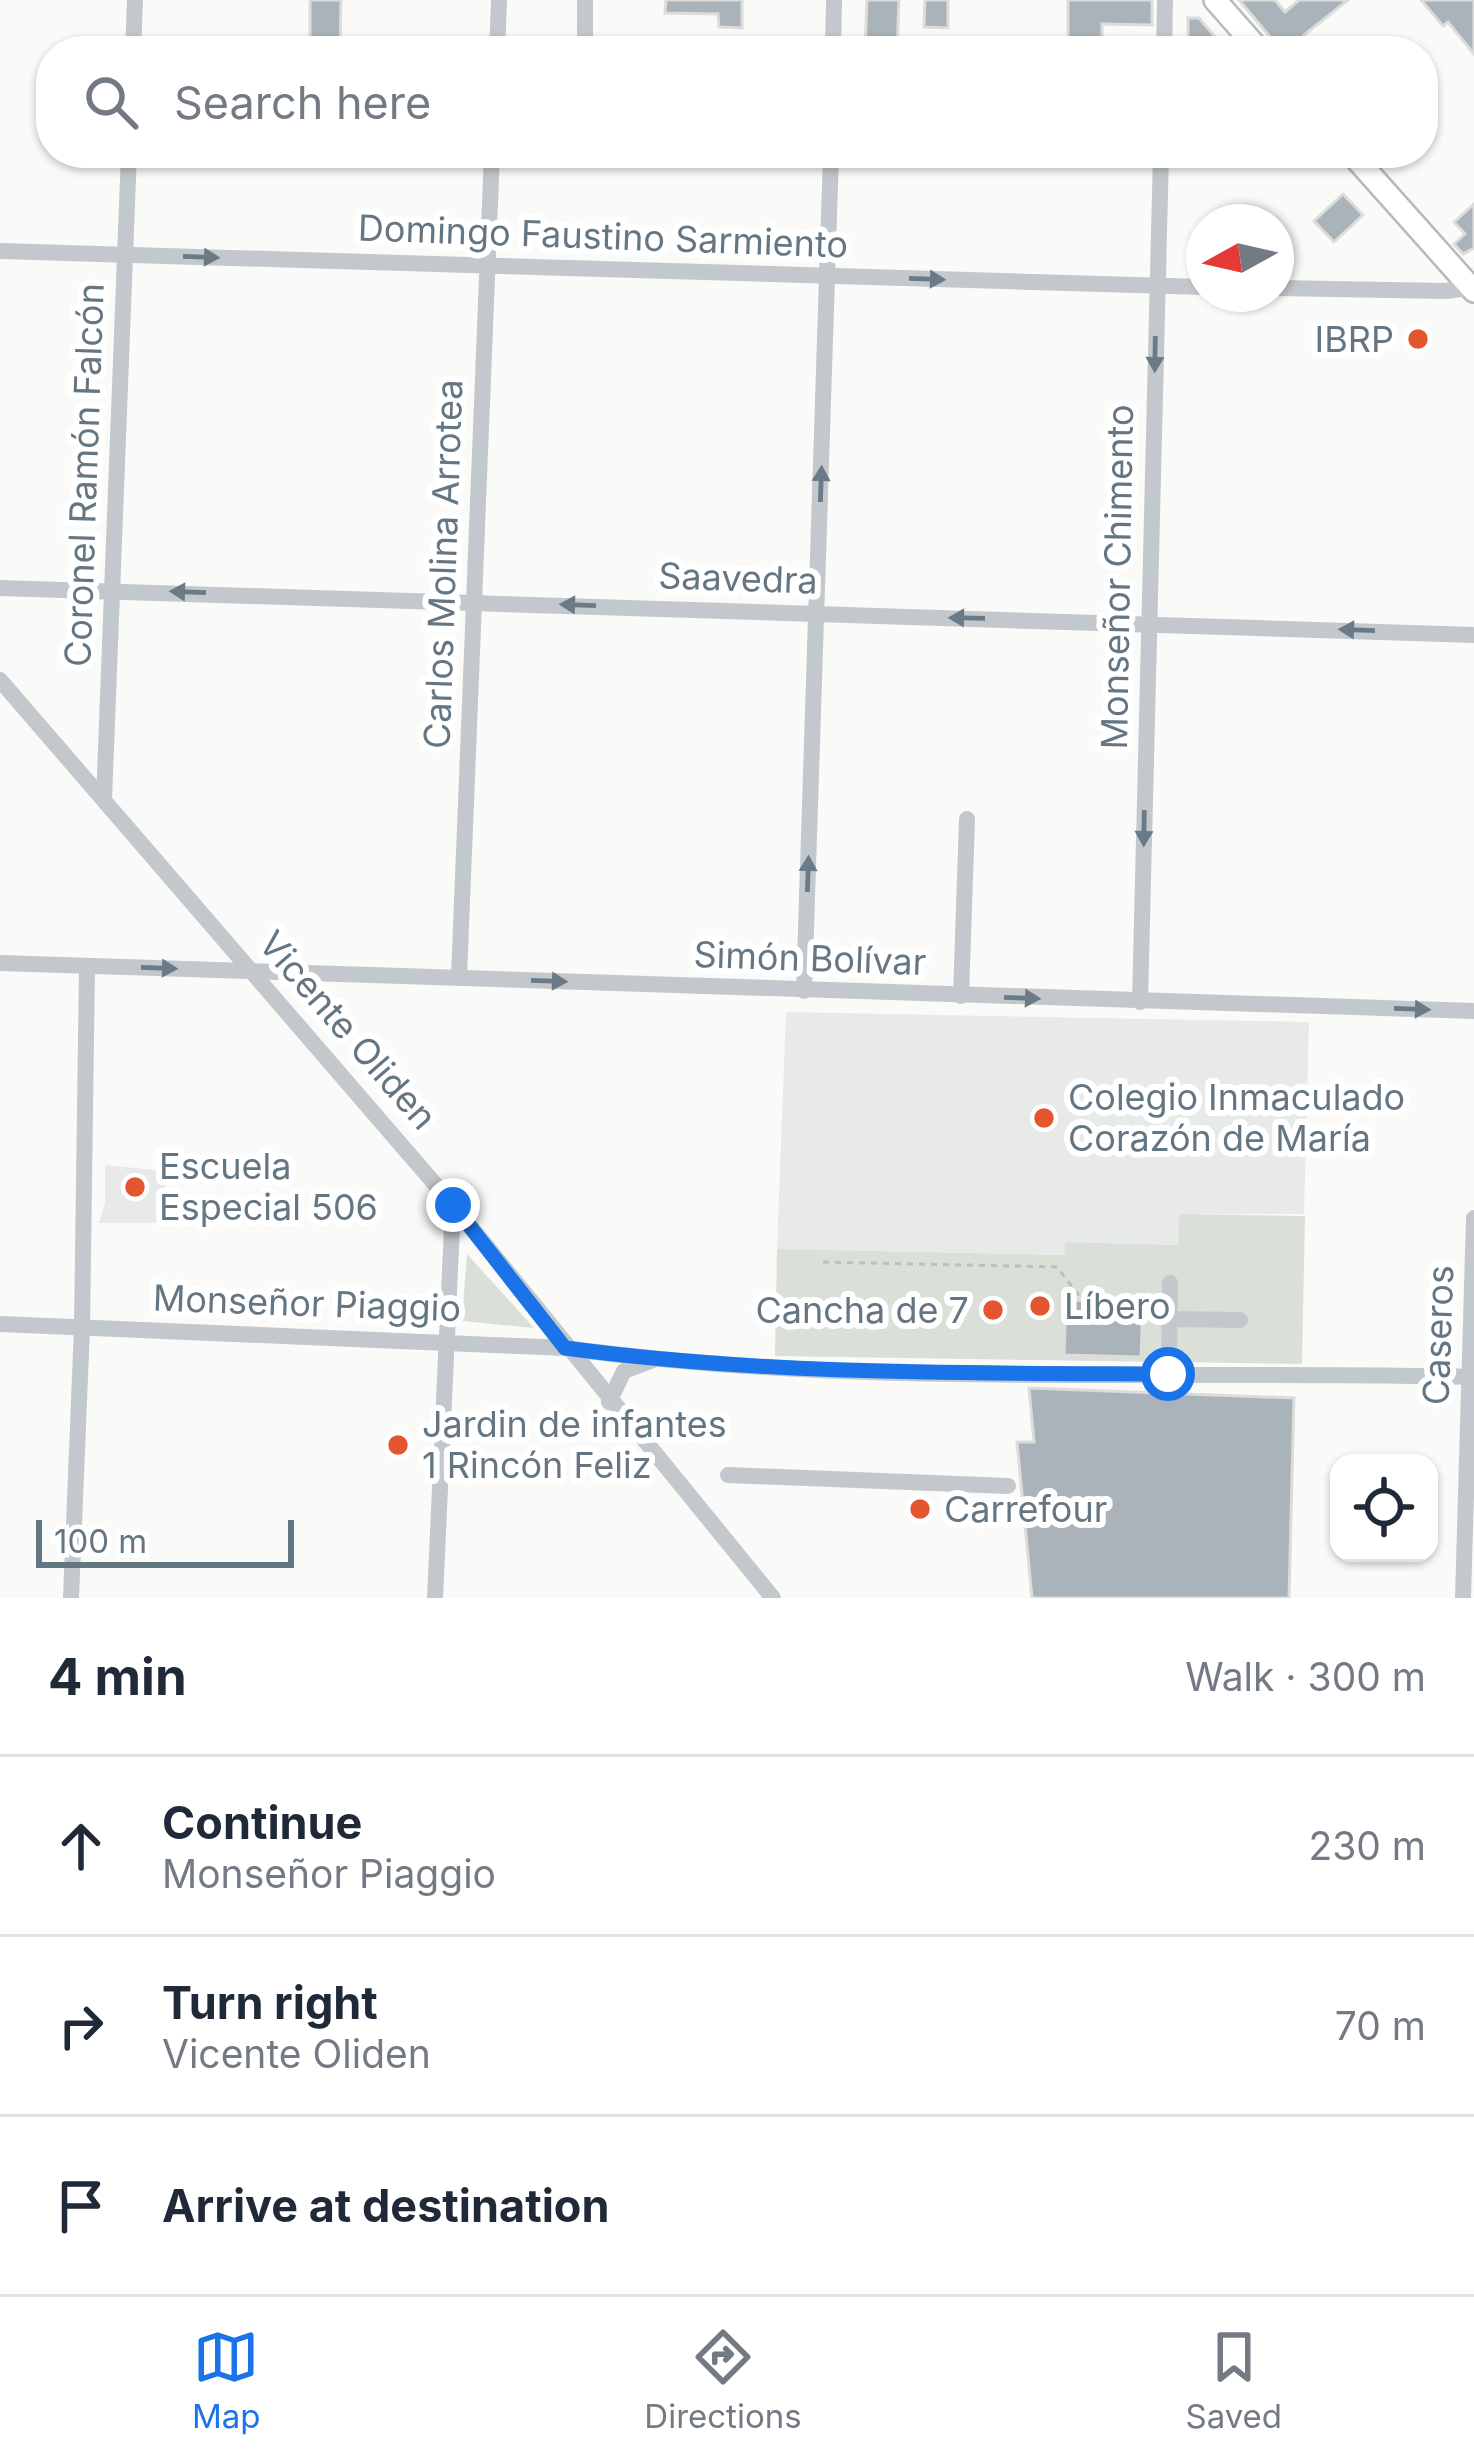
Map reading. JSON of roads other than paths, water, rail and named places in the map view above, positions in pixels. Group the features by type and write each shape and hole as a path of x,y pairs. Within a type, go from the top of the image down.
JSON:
{"main road":[{"path":"1215,0 1247,36"},
{"path":"1365,168 1473,288"}],"street":[{"path":"134,36 135,0"},
{"path":"498,36 499,0"},
{"path":"585,0 585,36"},
{"path":"833,36 834,0"},
{"path":"1165,36 1166,0"},
{"name":"Coronel Ramón Falcón","path":"104,800 128,168"},
{"name":"Carlos Molina Arrotea","path":"459,977 491,168"},
{"path":"804,991 831,168"},
{"name":"Monseñor Chimento","path":"1140,1002 1160,168"},
{"name":"Domingo Faustino Sarmiento","path":"0,251 1186,286"},
{"path":"1294,288 1473,288"},
{"name":"Saavedra","path":"0,587 1474,635"},
{"name":"Vicente Oliden","path":"0,680 453,1205 773,1598"},
{"path":"962,996 968,819"},
{"name":"Simón Bolívar","path":"0,963 1474,1011"},
{"path":"71,1598 82,1327 87,966"},
{"path":"435,1598 453,1205"},
{"name":"Caseros","path":"1463,1598 1474,1218"},
{"path":"1168,1374 1170,1301 1240,1320"},
{"name":"Monseñor Piaggio","path":"0,1324 565,1348 654,1360 1472,1377"},
{"path":"609,1402 624,1371 654,1360"},
{"path":"728,1475 1007,1486"}],"place":[{"name":"IBRP","path":"1418,339"},
{"name":"Colegio Inmaculado Corazón de María","path":"1044,1118"},
{"name":"Escuela Especial 506","path":"135,1187"},
{"name":"Líbero","path":"1040,1306"},
{"name":"Cancha de 7","path":"993,1310"},
{"name":"Jardin de infantes 1 Rincón Feliz","path":"398,1445"},
{"name":"Carrefour","path":"920,1509"}]}
